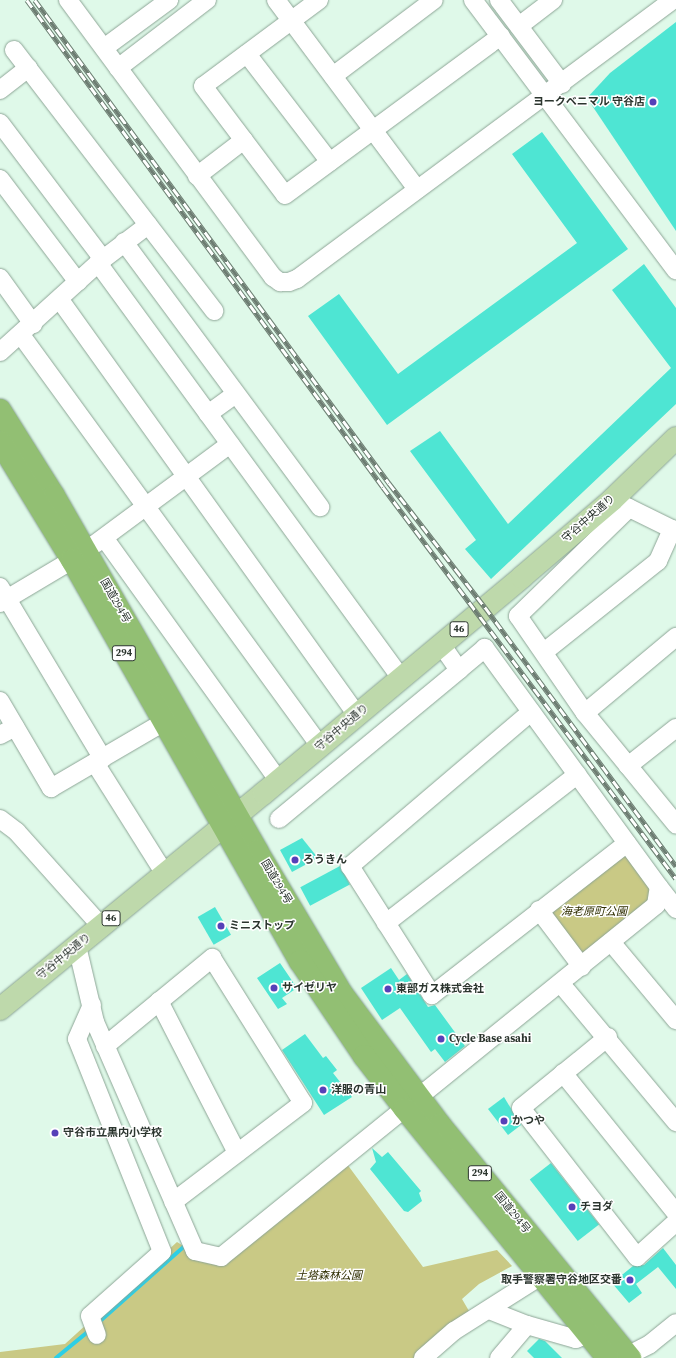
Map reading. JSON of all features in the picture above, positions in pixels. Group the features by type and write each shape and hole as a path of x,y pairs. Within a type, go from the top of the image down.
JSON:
{"highway":[{"name":"国道294号","path":"0,410 79,555 230,821"},
{"name":"国道294号","path":"0,442 79,555 164,722 230,821 412,1103 539,1277 607,1358"},
{"name":"国道294号","path":"412,1103 627,1357"}],"main road":[{"name":"守谷中央通り","path":"0,1009 230,821 441,644 621,504 676,438"}],"street":[{"path":"68,0 197,176 273,277 280,282 297,279 417,189 562,84 673,0"},
{"path":"104,48 169,0"},
{"path":"118,68 207,0"},
{"path":"276,0 417,189"},
{"path":"319,0 203,86 285,195 501,36"},
{"path":"333,76 434,0"},
{"path":"473,0 547,95 676,270"},
{"path":"499,0 562,84"},
{"path":"519,26 553,0"},
{"path":"14,50 214,311"},
{"path":"247,54 330,162"},
{"path":"0,90 28,68"},
{"path":"0,123 208,414 401,678"},
{"path":"197,176 244,140"},
{"path":"0,179 78,282"},
{"path":"0,352 60,300 100,261 148,225"},
{"path":"124,242 320,507"},
{"path":"0,278 27,329 145,506 320,746"},
{"path":"60,300 357,715"},
{"path":"208,414 236,394"},
{"path":"165,874 2,596 79,555 105,539 145,506 230,444"},
{"path":"544,652 658,561 674,530 621,504 518,616 585,713 675,822"},
{"path":"105,539 278,780"},
{"path":"585,713 676,637"},
{"path":"441,644 459,670"},
{"path":"279,820 485,648 676,909"},
{"path":"0,701 8,731 51,788 164,722"},
{"path":"531,712 350,866 432,994 627,843"},
{"path":"628,766 676,728"},
{"path":"386,923 577,775"},
{"path":"0,819 17,832 101,926"},
{"path":"77,946 92,1005 105,1046 195,1251 221,1257 561,984 656,905 659,887"},
{"path":"539,910 582,967"},
{"path":"611,942 676,1020"},
{"path":"105,1046 212,958 303,1103 173,1202"},
{"path":"561,984 608,1037 676,1122"},
{"path":"159,1001 237,1153"},
{"path":"92,1005 77,1038 162,1252 90,1316 97,1335"},
{"path":"608,1037 521,1108 637,1257 676,1222"},
{"path":"563,1074 676,1213"},
{"path":"423,1358 454,1331 539,1277"},
{"path":"489,1310 527,1325 576,1339 587,1334"},
{"path":"627,1357 650,1344 676,1323"},
{"path":"499,1358 527,1325"}],"green space":[{"name":"海老原町公園","path":"627,843 659,887 656,905 582,967 539,910"},
{"name":"土塔森林公園","path":"344,1160 423,1267 497,1250 512,1266 479,1284 462,1299 476,1323 428,1358 0,1358 0,1352 65,1344 177,1242 193,1252 221,1257"}],"building":[{"path":"676,22 676,231 587,98 610,73"},
{"path":"542,132 628,249 387,425 308,316 339,294 398,374 577,243 512,154"},
{"path":"644,264 676,308 676,404 491,579 465,549 476,540 410,451 440,431 508,524 671,368 612,290"},
{"path":"302,838 318,858 292,872 280,850"},
{"path":"340,866 350,885 310,906 300,887"},
{"path":"215,907 231,935 214,945 198,917"},
{"path":"280,963 297,988 282,998 287,1004 278,1009 257,978"},
{"path":"391,968 399,980 407,974 428,1007 435,1005 465,1046 445,1062 435,1049 431,1052 400,1008 382,1020 361,988"},
{"path":"305,1034 323,1058 326,1056 337,1070 333,1073 352,1097 324,1115 282,1050"},
{"path":"504,1097 521,1125 508,1135 488,1109"},
{"path":"372,1148 382,1157 388,1152 421,1191 419,1193 422,1201 408,1212 404,1211 370,1169 376,1162"},
{"path":"551,1163 599,1224 578,1241 530,1180"},
{"path":"663,1248 676,1265 676,1289 658,1267 636,1284 642,1293 629,1303 612,1283 633,1266 644,1265"},
{"path":"539,1339 545,1341 562,1358 534,1358 527,1351"}],"waterway":[{"path":"98,1323 186,1245"},
{"path":"56,1358 89,1331"}],"railway":[{"path":"27,0 383,487 676,879"},
{"path":"35,0 389,483 485,607 676,866"}],"place":[{"name":"ヨークベニマル 守谷店","path":"653,102"},
{"name":"ろうきん","path":"295,860"},
{"name":"ミニストップ","path":"221,926"},
{"name":"サイゼリヤ","path":"274,988"},
{"name":"東部ガス株式会社","path":"388,989"},
{"name":"Cycle Base asahi","path":"441,1039"},
{"name":"洋服の青山","path":"323,1090"},
{"name":"かつや","path":"504,1121"},
{"name":"守谷市立黒内小学校","path":"55,1133"},
{"name":"チヨダ","path":"572,1207"},
{"name":"取手警察署守谷地区交番","path":"630,1280"}]}
